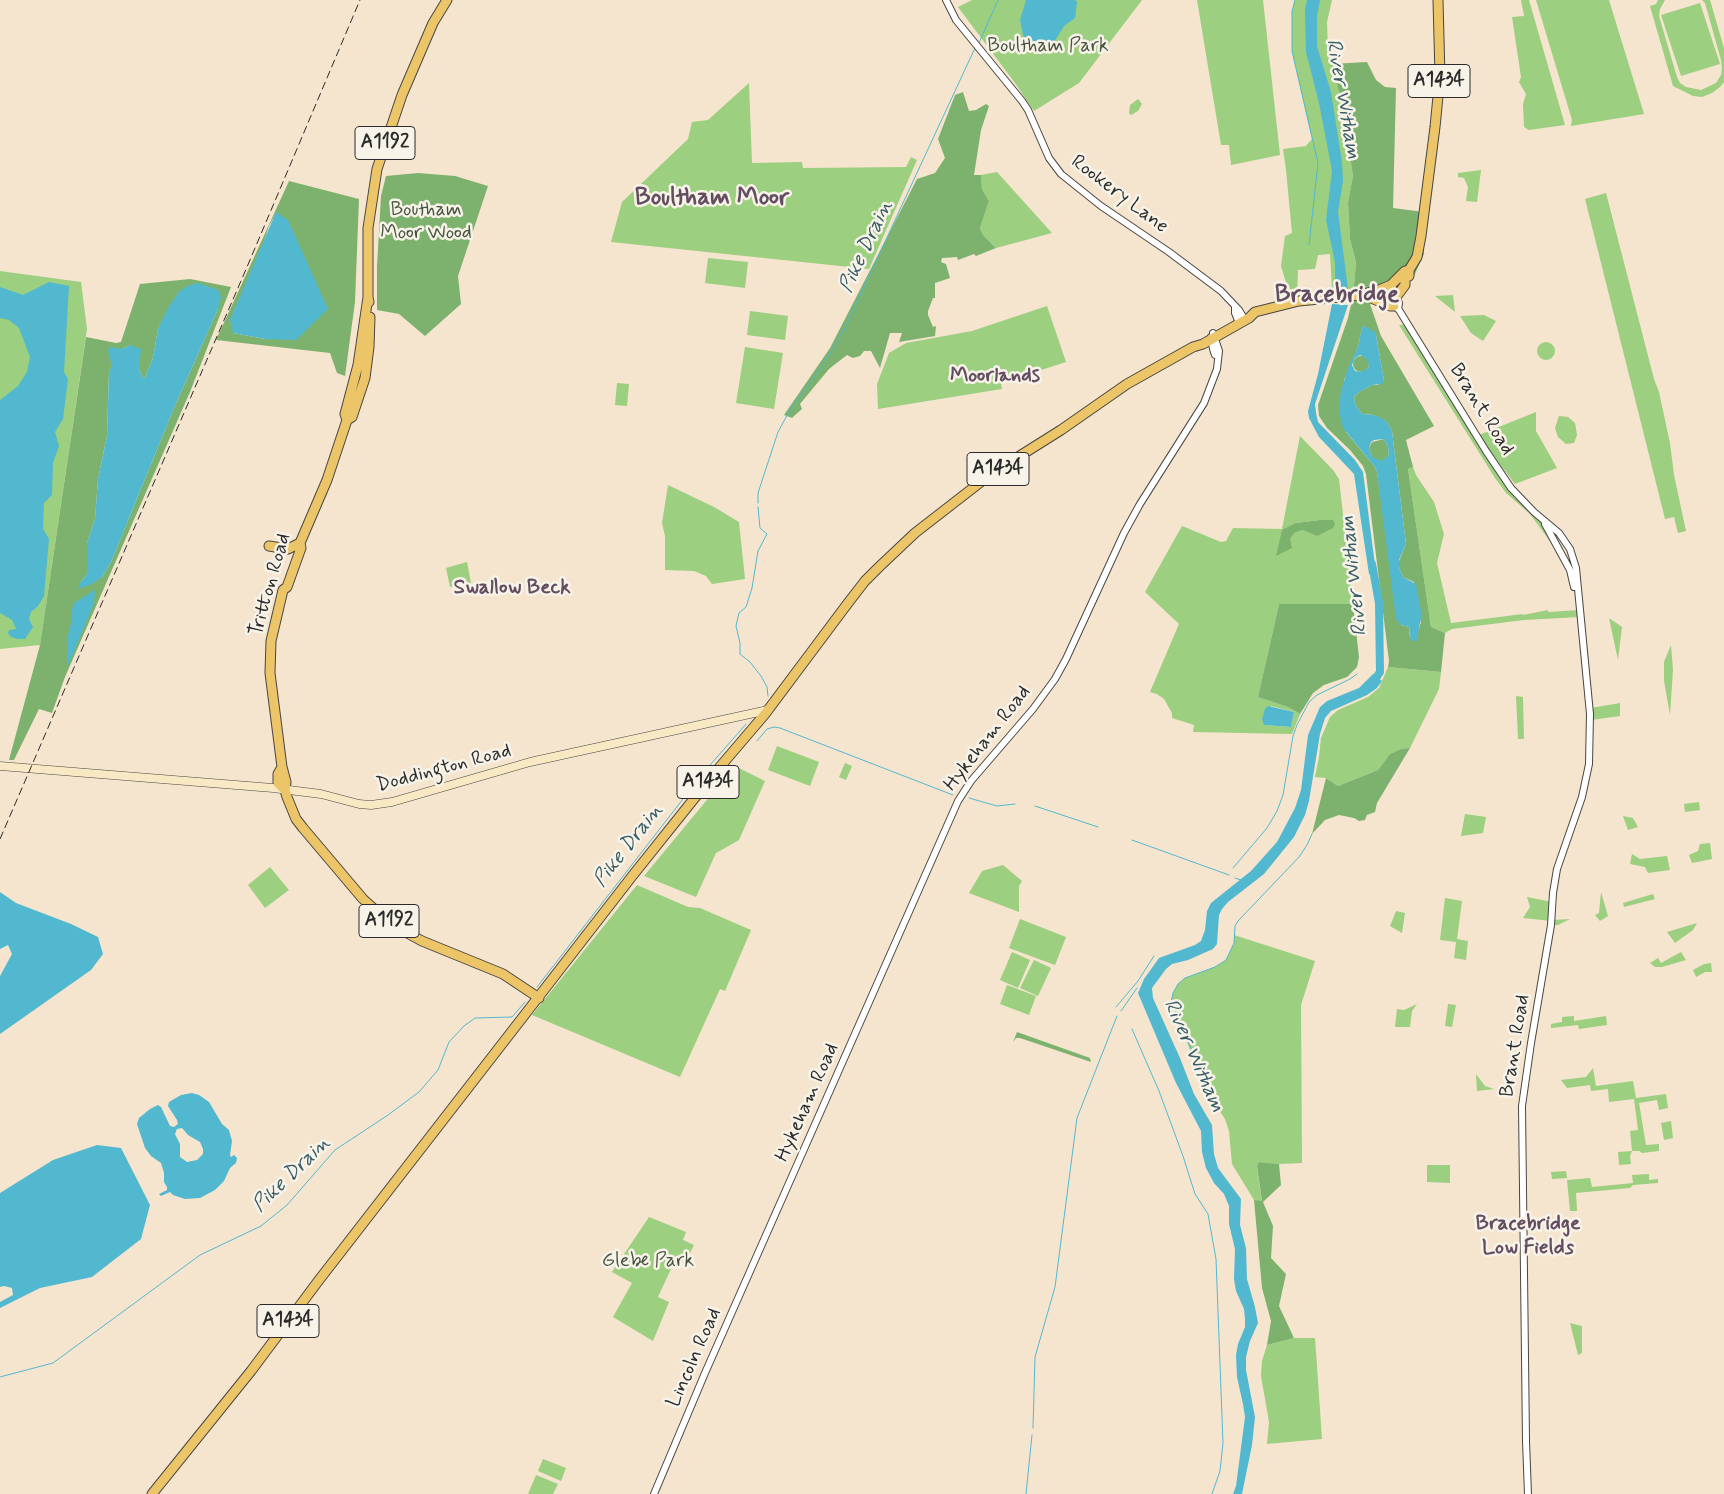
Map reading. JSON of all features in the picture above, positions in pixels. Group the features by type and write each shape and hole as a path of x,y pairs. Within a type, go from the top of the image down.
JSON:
{"main road":[{"name":"Tritton Road","path":"347,420 352,417 365,378 369,347 368,228 377,168 402,95 433,23 447,0"},
{"name":"A1434","path":"1392,295 1405,271 1409,270 1417,257 1421,236 1440,76 1438,0"},
{"name":"A1434","path":"152,1494 251,1371 319,1280 633,875 768,710 865,581 901,545 991,474 1047,439 1127,384 1192,347 1196,342 1210,337 1259,311 1290,303 1330,298 1392,295 1405,285 1405,281 1410,274 1409,270"},
{"path":"1360,296 1390,306 1392,295"},
{"name":"Tritton Road","path":"368,297 360,355 345,414 347,420 327,480 300,544 294,551 286,571 273,628 270,673 282,767 286,782 285,790 289,805 303,828 364,899 382,916 422,941 504,974 539,998"},
{"path":"1210,337 1215,352"},
{"path":"348,399 356,394 359,383 365,378"},
{"path":"269,546 288,549 300,544"},
{"name":"Doddington Road","path":"0,766 285,790 321,794 359,804 371,805 392,802 530,762 768,710"},
{"path":"744,715 752,720 752,730"}],"street":[{"name":"Rookery Lane","path":"946,0 956,20 1022,101 1028,110 1049,158 1066,179 1108,211 1169,252 1228,298 1241,319"},
{"name":"Brant Road","path":"1392,295 1486,451 1511,488 1544,522 1559,534 1570,549 1576,568 1586,674 1590,747 1589,764 1582,797 1557,869 1550,933 1529,1052 1522,1106 1528,1494"},
{"name":"Hykeham Road","path":"766,1236 961,796 970,782 1019,727 1055,679 1076,639 1124,533 1140,504 1204,403 1217,369 1215,352"},
{"name":"Brant Road","path":"1544,522 1570,570 1579,610"},
{"path":"1562,554 1570,549"},
{"name":"Lincoln Road","path":"654,1494 766,1236"}],"green space":[{"name":"Boultham Park","path":"972,0 1142,0 1079,83 1034,111 958,7"},
{"path":"1197,0 1263,0 1280,155 1231,165 1229,145 1221,145"},
{"path":"1295,0 1332,0 1327,22 1328,50 1341,98 1353,176 1348,202 1350,239 1356,262 1353,297 1332,291 1330,254 1318,255 1315,269 1298,270 1297,295 1287,286 1281,266 1285,236 1292,233 1283,149 1306,146 1312,139 1292,51 1292,11"},
{"path":"1521,0 1529,0 1565,125 1529,130 1524,127 1523,104 1526,94 1519,82 1521,77 1512,17 1524,16"},
{"path":"1536,0 1609,0 1644,114 1571,126 1572,120"},
{"path":"1658,0 1665,0 1660,9 1659,16 1677,77 1680,83 1686,87 1701,90 1716,83 1721,75 1722,68 1705,3 1702,0 1710,0 1724,48 1724,82 1712,93 1702,97 1693,96 1673,86 1650,6 1656,4"},
{"path":"1700,3 1720,64 1681,76 1661,15"},
{"path":"1367,62 1376,80 1385,87 1396,88 1393,208 1424,212 1424,254 1414,276 1403,290 1378,294 1370,304 1381,336 1434,426 1406,440 1413,467 1408,469 1431,627 1445,633 1441,672 1388,667 1389,661 1366,474 1363,466 1350,450 1327,428 1319,416 1318,405 1348,318 1353,297 1356,262 1350,239 1348,202 1353,176 1341,98 1331,64","holes":["1364,326 1376,335 1384,380 1378,385 1372,385 1359,392 1354,397 1355,404 1362,414 1374,415 1387,422 1392,431 1406,544 1399,561 1399,567 1403,577 1414,582 1421,622 1418,631 1410,637 1409,627 1401,625 1377,472 1346,432 1344,380 1358,347 1362,328"]},
{"path":"749,83 752,163 802,162 803,168 906,167 911,157 917,160 869,269 611,242 622,202 688,139 692,122 708,120"},
{"path":"963,92 969,111 976,110 986,104 989,106 981,130 974,175 981,175 982,189 989,201 980,228 983,235 996,248 976,256 974,254 958,260 957,257 942,258 941,262 946,264 950,278 935,283 935,298 933,298 928,315 933,327 936,326 935,336 899,342 902,333 890,333 880,368 871,351 864,351 860,356 853,358 847,355 829,369 800,404 802,409 792,418 784,415 830,348 917,179 935,173 945,158 938,139 955,95"},
{"path":"1138,99 1142,104 1138,111 1131,115 1129,113 1130,105"},
{"path":"1481,170 1477,202 1466,201 1468,187 1464,178 1458,177 1458,173"},
{"path":"997,172 1052,233 996,248 983,235 980,228 989,201 982,189 981,175"},
{"name":"Boutham Moor Wood","path":"418,173 455,176 488,186 458,276 461,304 425,336 399,314 377,310 377,266 381,196 386,176"},
{"path":"289,181 359,199 355,302 345,376 337,373 330,353 216,340","holes":["276,213 265,339 233,333 269,226"]},
{"path":"1606,193 1659,392 1670,443 1674,475 1686,531 1678,533 1674,517 1665,519 1585,199"},
{"path":"708,258 748,262 745,288 705,283"},
{"path":"0,271 81,282 87,329 40,645 0,649"},
{"path":"190,279 231,287 190,392 65,677 52,713 39,709 14,760 9,760 40,645 86,337 116,343 121,342 140,284","holes":["179,292 218,309 174,408 111,562 102,577 80,583 87,574 87,543 95,519 98,479 107,436 109,372 122,349 130,345 142,377 145,378 153,358 158,329"]},
{"path":"1453,295 1455,312 1435,296"},
{"path":"1047,306 1066,362 1001,383 1002,389 878,409 877,384 889,353 906,343 972,331"},
{"path":"750,311 788,316 785,340 747,335"},
{"path":"1484,315 1496,321 1483,341 1471,333 1460,316"},
{"path":"1407,324 1511,488 1544,522 1570,570 1561,560 1530,514 1506,493 1495,478 1399,325"},
{"path":"1546,342 1552,345 1555,351 1552,357 1546,360 1540,357 1537,351 1540,345"},
{"path":"745,347 783,353 774,409 736,403"},
{"path":"1358,356 1364,356 1369,361 1367,370 1358,372 1353,367 1353,361"},
{"path":"617,383 629,384 627,406 615,405"},
{"path":"1536,412 1536,431 1557,468 1515,484 1479,435"},
{"path":"1559,416 1568,417 1575,423 1577,435 1574,443 1566,444 1558,437 1555,428"},
{"path":"1300,436 1333,470 1339,479 1353,604 1279,604 1258,697 1288,707 1300,714 1292,734 1193,732 1194,725 1172,718 1172,713 1164,699 1150,692 1179,624 1145,592 1182,526 1221,542 1226,541 1233,528 1282,529","holes":["1332,520 1317,536 1302,530 1293,533 1290,539 1296,523","1271,706 1294,712 1291,727 1264,725"]},
{"path":"1384,439 1389,455 1382,462 1372,457 1369,448 1372,442"},
{"path":"1413,467 1416,475 1434,502 1444,534 1437,563 1451,623 1523,615 1548,610 1548,612 1579,610 1580,617 1524,620 1452,629 1445,633 1431,627 1408,469"},
{"path":"668,485 714,507 739,522 745,579 712,584 706,576 694,571 665,570 665,536 662,523"},
{"path":"1333,520 1335,524 1333,528 1317,536 1302,530 1294,533 1290,539 1292,548 1276,556 1282,530 1296,523"},
{"path":"467,562 471,583 450,587 446,568"},
{"path":"1279,604 1353,604 1359,657 1357,667 1347,677 1324,685 1313,693 1300,714 1288,707 1258,697"},
{"path":"1609,618 1622,627 1618,660"},
{"path":"1671,645 1673,670 1670,715 1664,681 1664,662"},
{"path":"1388,667 1441,672 1439,689 1410,748 1401,749 1390,754 1378,770 1338,786 1326,778 1315,777 1321,738 1330,717 1338,710 1368,697 1379,688"},
{"path":"1516,696 1523,697 1524,739 1518,739"},
{"path":"1620,703 1620,716 1591,720 1591,708"},
{"path":"777,746 819,762 810,786 768,770"},
{"path":"1410,748 1377,803 1375,812 1367,815 1365,820 1359,821 1339,815 1325,820 1312,834 1326,778 1338,786 1378,770 1390,754 1401,749"},
{"path":"845,763 852,766 846,780 839,777"},
{"path":"735,766 765,781 739,840 716,853 696,897 644,876"},
{"path":"1699,802 1700,810 1685,812 1684,804"},
{"path":"1465,814 1486,817 1483,833 1461,836"},
{"path":"1623,816 1633,818 1638,827 1628,830"},
{"path":"1710,843 1712,859 1692,863 1689,855 1698,851 1700,844"},
{"path":"1632,854 1640,859 1667,856 1670,870 1648,873 1645,867 1630,864"},
{"path":"1003,865 1022,881 1019,886 1019,912 969,893 982,871"},
{"path":"270,867 289,890 265,908 248,885"},
{"path":"637,885 688,907 700,908 751,930 725,991 720,989 680,1077 532,1015"},
{"path":"1601,892 1608,916 1600,921 1595,915 1599,913"},
{"path":"1653,894 1655,899 1624,907 1623,903"},
{"path":"1527,897 1552,902 1552,920 1570,919 1558,925 1551,925 1551,921 1523,918 1530,907"},
{"path":"1445,898 1462,901 1457,939 1468,941 1466,960 1454,958 1456,942 1440,940"},
{"path":"1396,911 1405,913 1402,933 1390,926"},
{"path":"1020,919 1066,937 1055,965 1009,948"},
{"path":"1697,923 1693,930 1675,943 1667,932"},
{"path":"1234,935 1315,961 1301,1005 1302,1163 1279,1164 1259,1162 1257,1167 1262,1202 1254,1200 1232,1164 1229,1131 1225,1119 1207,1092 1171,1002 1178,984 1185,978 1215,967 1226,960 1234,943"},
{"path":"1012,952 1030,960 1018,988 1000,980"},
{"path":"1681,952 1686,960 1662,967 1655,967 1650,963 1658,958 1661,963"},
{"path":"1034,960 1051,968 1038,996 1020,988"},
{"path":"1711,963 1712,972 1705,972 1696,977 1693,970 1704,964"},
{"path":"1007,985 1036,996 1029,1015 1000,1004"},
{"path":"1417,1004 1412,1011 1410,1027 1395,1027 1397,1009 1404,1010"},
{"path":"1448,1004 1456,1005 1452,1027 1445,1026"},
{"path":"1574,1016 1574,1021 1606,1016 1607,1025 1579,1029 1578,1025 1551,1028 1551,1024 1562,1022 1562,1017"},
{"path":"1017,1032 1090,1058 1091,1062 1020,1038 1016,1038 1013,1042"},
{"path":"1593,1068 1596,1086 1633,1081 1636,1098 1666,1094 1668,1108 1659,1110 1657,1100 1639,1103 1646,1145 1659,1144 1659,1151 1642,1153 1632,1151 1630,1131 1638,1130 1634,1099 1609,1102 1608,1089 1591,1091 1590,1085 1567,1088 1561,1080 1586,1077"},
{"path":"1476,1074 1485,1086 1494,1089 1477,1091"},
{"path":"1671,1121 1673,1138 1664,1140 1661,1123"},
{"path":"1632,1151 1630,1156 1631,1164 1619,1165 1618,1152"},
{"path":"1259,1162 1279,1164 1281,1185 1263,1202 1273,1226 1271,1258 1286,1274 1279,1306 1294,1338 1267,1345 1271,1321 1262,1288 1254,1200 1262,1201 1257,1166"},
{"path":"1427,1165 1450,1165 1450,1183 1427,1182"},
{"path":"1566,1171 1567,1178 1552,1179 1551,1172"},
{"path":"1649,1174 1649,1180 1658,1179 1658,1183 1633,1185 1630,1188 1576,1193 1577,1211 1570,1211 1567,1180 1590,1178 1592,1187 1633,1183 1632,1175"},
{"name":"Glebe Park","path":"649,1217 686,1232 683,1240 694,1245 686,1261 676,1258 658,1297 669,1302 653,1341 613,1317 632,1283 612,1272"},
{"path":"1570,1323 1582,1326 1582,1353 1578,1355"},
{"path":"1294,1338 1315,1338 1322,1439 1267,1444 1269,1422 1261,1376 1262,1361 1267,1345"},
{"path":"543,1459 566,1468 561,1481 538,1471"},
{"path":"536,1475 558,1484 553,1494 528,1494"}],"water":[{"path":"1026,0 1075,0 1077,2 1075,18 1064,26 1049,50 1043,53 1030,50 1025,44 1020,20"},
{"path":"1307,0 1320,0 1317,16 1317,46 1331,92 1342,162 1343,181 1338,212 1348,289 1335,290 1335,262 1326,220 1332,171 1319,103 1306,52 1305,10"},
{"path":"276,212 288,220 328,309 296,340 265,339 233,333 230,320"},
{"path":"49,282 69,286 64,372 68,379 63,419 55,432 59,446 53,463 52,495 44,503 43,529 49,539 44,596 38,606 31,612 29,619 33,627 25,639 18,639 11,637 8,633 9,630 16,629 12,620 0,613 0,400 18,386 27,372 30,357 19,328 9,320 0,318 0,287 23,295"},
{"path":"198,283 218,290 221,297 218,309 174,408 111,562 102,577 92,584 78,589 87,574 87,543 95,519 98,479 107,436 109,372 112,366 108,351 111,347 122,349 130,345 141,349 139,369 142,377 145,378 153,358 158,329 168,308 179,292 187,286"},
{"path":"1332,304 1348,305 1315,404 1316,413 1318,422 1355,460 1363,472 1376,573 1369,574 1354,474 1319,437 1309,418 1308,411 1318,374"},
{"path":"1364,326 1375,332 1384,380 1382,384 1372,385 1359,392 1354,397 1355,404 1362,414 1374,415 1387,422 1392,431 1406,544 1399,560 1399,567 1403,577 1416,584 1422,616 1416,641 1411,641 1409,627 1401,625 1396,619 1377,472 1343,428 1340,416 1341,391 1348,368 1358,347 1362,327","holes":["1360,355 1366,358 1369,365 1368,368 1361,372 1355,371 1352,365 1355,358","1384,439 1389,455 1382,461 1372,457 1369,448 1374,440"]},
{"path":"95,590 94,603 67,668 67,639 74,603"},
{"path":"1373,674 1382,681 1377,688 1367,695 1331,711 1325,718 1320,734 1309,801 1305,815 1294,837 1264,874 1228,902 1222,909 1219,915 1217,944 1213,949 1188,960 1172,964 1152,988 1153,998 1194,1094 1212,1125 1214,1154 1218,1168 1241,1199 1240,1225 1246,1248 1247,1279 1258,1323 1250,1341 1246,1357 1246,1370 1255,1417 1252,1445 1242,1494 1233,1494 1236,1486 1245,1417 1237,1377 1236,1355 1245,1327 1245,1319 1244,1309 1236,1291 1234,1279 1235,1249 1229,1224 1229,1206 1224,1194 1214,1183 1206,1168 1202,1152 1201,1131 1176,1083 1138,993 1144,979 1159,958 1201,941 1205,930 1207,911 1211,903 1251,871 1277,842 1295,808 1301,790 1308,735 1320,707 1327,701 1359,688"},
{"path":"1268,706 1294,712 1291,727 1264,725 1262,719"},
{"path":"0,892 16,903 71,924 98,937 103,954 91,970 0,1034 0,976 12,954 8,945 0,949"},
{"path":"192,1093 199,1095 209,1102 222,1124 229,1130 232,1141 230,1155 231,1157 234,1155 237,1158 236,1163 230,1168 224,1181 215,1190 200,1198 185,1199 170,1192 161,1196 159,1194 167,1190 161,1163 151,1156 145,1148 137,1124 139,1118 158,1105 161,1107 170,1126 174,1127 178,1124 177,1120 168,1106 169,1102 181,1095","holes":["182,1128 188,1135 200,1142 203,1154 197,1160 187,1162 180,1157 180,1144 175,1134 177,1129"]},
{"path":"97,1145 121,1148 150,1205 141,1239 92,1277 40,1288 0,1308 0,1302 13,1295 12,1288 0,1287 0,1193 53,1160"}],"waterway":[{"name":"Pike Drain","path":"979,43 998,0"},
{"path":"1295,0 1292,11 1292,51 1318,163 1309,245"},
{"name":"Pike Drain","path":"758,503 758,493 778,432 790,410 821,368 844,330 975,48"},
{"name":"Pike Drain","path":"758,507 760,528 767,534 758,551 752,588 746,607 739,613 736,626 740,643 740,654 750,662 761,676 767,687 768,696"},
{"name":"River Witham","path":"1372,564 1379,603 1380,672 1372,684"},
{"path":"1233,868 1267,828 1277,811 1283,795 1293,736 1309,702 1317,695 1357,674"},
{"name":"Pike Drain","path":"537,987 704,772 746,724"},
{"path":"757,741 767,729 780,728 953,795"},
{"path":"969,798 997,806 1015,804"},
{"path":"1035,806 1098,827"},
{"path":"1193,1053 1171,1002 1173,993 1178,984 1185,978 1215,967 1226,960 1234,943 1235,926 1238,921 1299,857 1312,834"},
{"path":"1132,840 1229,875"},
{"path":"1235,878 1241,880"},
{"path":"1116,1007 1138,981 1154,956"},
{"path":"1121,1011 1137,988"},
{"name":"Pike Drain","path":"0,1377 53,1363 200,1255 261,1226 287,1205 335,1150 419,1092 438,1070 449,1042 464,1026 475,1018 512,1017 525,1002"},
{"path":"1033,1428 1035,1357 1055,1287 1077,1118 1117,1016"},
{"path":"1132,1029 1159,1091 1195,1194 1208,1214 1216,1259 1223,1443 1220,1471 1212,1494"},
{"path":"1026,1494 1032,1435"}],"railway":[{"path":"0,839 360,0"}],"district":[{"name":"Boultham Moor","path":"712,199"},
{"name":"Bracebridge","path":"1337,296"},
{"name":"Moorlands","path":"995,377"},
{"name":"Swallow Beck","path":"512,589"},
{"name":"Bracebridge Low Fields","path":"1528,1237"}]}
